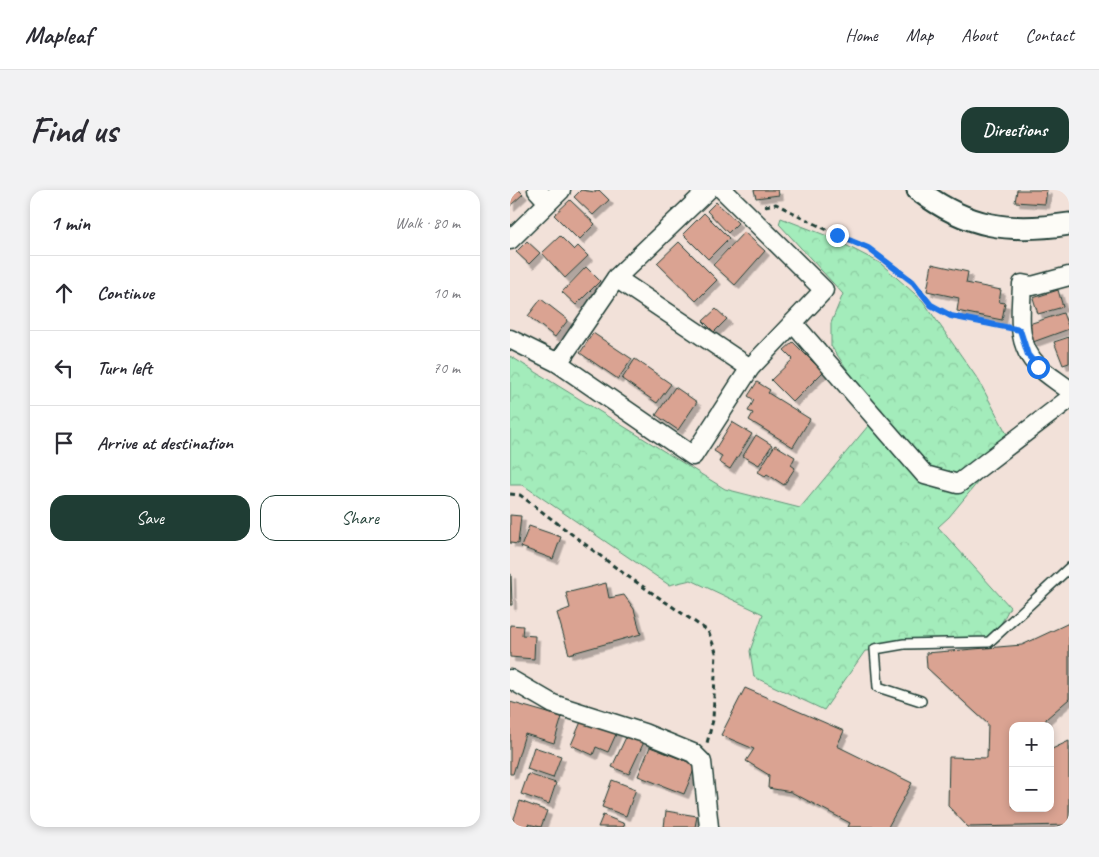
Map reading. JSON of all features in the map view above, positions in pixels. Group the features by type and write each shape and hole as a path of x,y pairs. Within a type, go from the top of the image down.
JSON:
{"street":[{"path":"558,363 616,278 708,190"},
{"path":"510,339 558,363 693,456 750,368 824,290 723,190"},
{"path":"918,190 935,203 956,214 983,223 1011,229 1069,224"},
{"path":"510,240 549,194"},
{"path":"1066,384 1038,367 1028,355 1020,330 1022,284 1032,286 1069,276"},
{"path":"616,278 750,368"},
{"path":"793,323 925,476 958,484 1069,399"},
{"path":"510,679 553,704 644,733 693,753 702,762 709,827"}],"lane":[{"path":"921,701 878,688 875,649 904,644 989,642 1069,568"}],"path":[{"path":"742,209 776,204 837,235 868,248 913,282 931,305 951,316 1020,330"},
{"path":"510,494 520,495 624,573 708,631 716,652 714,710 702,762"}],"green space":[{"path":"781,218 830,237 880,263 923,301 979,381 1011,442 949,517 938,527 1010,607 989,646 865,651 824,710 754,677 750,651 763,614 691,580 669,585 523,485 510,485 510,356 725,489 800,508 878,414 831,346 831,323 843,294 779,224"}],"building":[{"path":"510,190 519,190 523,194 510,206"},
{"path":"581,190 595,192 599,190 609,200 593,215 574,197"},
{"path":"754,190 778,190 779,195 756,198"},
{"path":"1017,190 1047,190 1045,204 1015,202"},
{"path":"570,200 595,224 579,240 554,215"},
{"path":"716,202 738,223 728,233 707,211"},
{"path":"704,213 729,238 708,259 683,234"},
{"path":"744,232 765,251 735,285 713,265"},
{"path":"560,236 574,250 578,246 588,256 565,278 542,253"},
{"path":"527,241 540,253 529,264 516,252"},
{"path":"679,242 717,280 696,301 657,263"},
{"path":"932,264 968,272 966,283 1001,290 999,302 1005,303 1002,320 957,311 959,298 927,291"},
{"path":"586,267 600,281 576,305 562,292"},
{"path":"1058,290 1063,307 1038,314 1033,298"},
{"path":"541,299 568,320 555,337 528,316"},
{"path":"716,309 727,319 714,332 703,321"},
{"path":"1063,313 1069,329 1033,342 1026,325"},
{"path":"593,333 632,359 618,379 580,353"},
{"path":"1069,337 1069,363 1063,365 1054,342"},
{"path":"793,342 823,372 793,402 771,380 793,359 784,350"},
{"path":"635,359 671,384 657,403 622,379"},
{"path":"757,382 770,390 768,393 810,419 793,447 749,420 753,413 748,411 754,400 748,396"},
{"path":"675,387 697,402 678,430 656,415"},
{"path":"732,422 752,434 730,469 719,462 722,456 714,451"},
{"path":"756,435 772,445 759,465 743,456"},
{"path":"775,445 795,457 791,465 795,468 784,485 767,474 765,476 758,472"},
{"path":"510,515 521,516 518,544 510,543"},
{"path":"529,526 561,537 553,559 521,547"},
{"path":"511,574 512,605 510,605"},
{"path":"606,583 609,598 624,595 634,609 641,634 569,654 557,613 570,608 566,593"},
{"path":"1069,623 1069,699 1046,719 1046,722 1009,722 1009,812 1054,812 1054,748 1069,741 1069,825 968,827 948,806 949,757 987,758 988,724 927,668 926,653 1022,645"},
{"path":"510,625 523,626 522,635 535,636 534,659 510,657"},
{"path":"745,688 844,731 837,746 912,783 888,827 848,827 850,823 791,792 768,788 769,775 746,761 754,749 721,735"},
{"path":"510,702 562,717 554,743 525,734 513,774 510,774"},
{"path":"583,717 617,732 608,752 596,747 593,755 571,745"},
{"path":"627,735 644,742 629,774 612,767"},
{"path":"534,747 561,756 553,778 527,769"},
{"path":"650,747 696,765 684,794 638,776"},
{"path":"528,774 556,783 549,804 521,794"},
{"path":"612,780 636,789 626,816 602,807"},
{"path":"520,801 547,811 541,827 528,824 527,827 511,827"},
{"path":"666,811 697,816 695,827 664,827"},
{"path":"603,815 625,824 623,827 598,827"}],"route":[{"path":"837,235 868,248 913,282 931,305 951,316 1020,330 1028,355 1038,367"}]}
